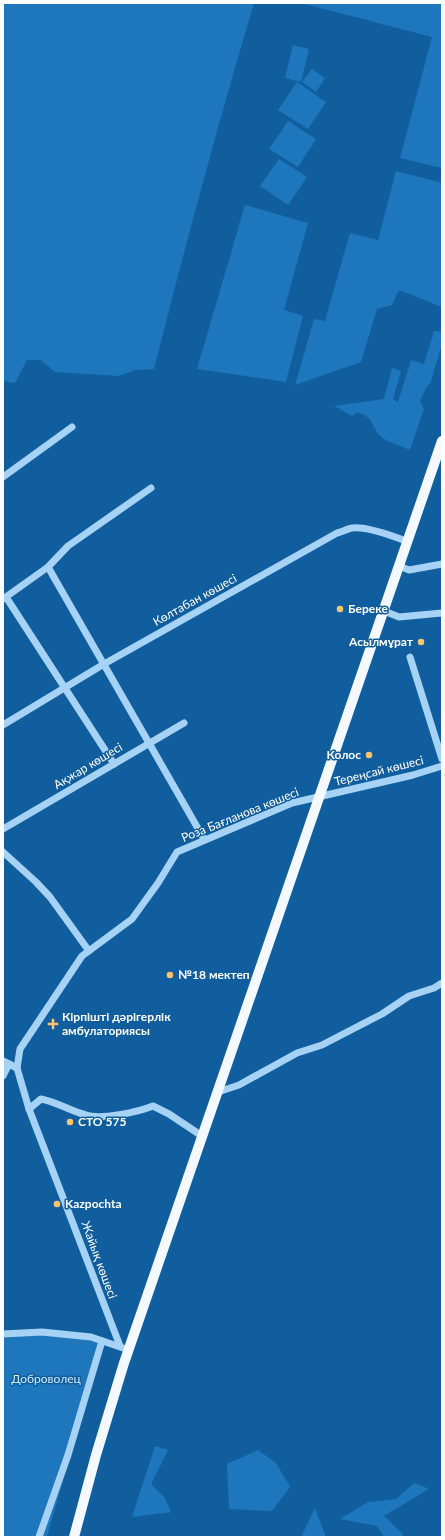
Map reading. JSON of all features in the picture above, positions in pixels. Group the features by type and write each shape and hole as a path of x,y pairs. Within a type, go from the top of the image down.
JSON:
{"main road":[{"path":"74,1537 124,1349 218,1092 384,611 406,541 442,441"}],"street":[{"path":"3,478 72,427"},
{"path":"114,764 5,598 48,567 68,546 151,488"},
{"name":"Көлтабан көшесі","path":"3,725 104,664 337,533 351,528 360,528 390,535 406,541"},
{"path":"399,566 410,570 442,564"},
{"path":"48,567 204,839"},
{"path":"384,611 399,617 442,614"},
{"path":"410,657 442,759"},
{"name":"Ақжар көшесі","path":"3,829 184,723"},
{"name":"Тереңсай көшесі","path":"320,796 413,775 442,766"},
{"name":"Роза Бағланова көшесі","path":"17,1068 20,1049 82,956 132,918 158,883 178,852 204,839 292,803 320,796"},
{"path":"3,852 50,897 89,951"},
{"path":"218,1092 240,1085 297,1053 322,1045 355,1029 409,996 434,988 442,983"},
{"path":"3,1076 6,1063 17,1068"},
{"name":"Жайық көшесі","path":"17,1068 29,1109 124,1349"},
{"path":"29,1109 41,1099 52,1101 87,1116 111,1116 139,1112 153,1106 169,1114 202,1136"},
{"path":"3,1334 42,1332 91,1338 124,1349"},
{"path":"39,1537 68,1455 102,1341"}],"green space":[{"path":"3,3 254,3 202,185 154,369 136,370 118,376 55,372 41,360 27,360 15,383 3,381"},
{"path":"301,3 442,3 442,168 400,158 432,37"},
{"path":"293,45 309,49 301,82 285,78"},
{"path":"312,69 325,78 316,92 302,82"},
{"path":"297,82 326,102 308,129 278,110"},
{"path":"288,121 316,139 298,167 269,149"},
{"path":"279,159 307,177 288,205 260,186"},
{"path":"396,171 442,183 442,307 399,290 392,305 377,309 361,362 295,385 314,319 325,321 350,233 378,240"},
{"path":"245,205 308,223 284,310 303,316 286,382 197,369"},
{"path":"434,331 442,332 442,344 430,384 427,386 420,401 424,409 410,450 385,440 378,434 369,418 358,412 352,416 334,406 384,399 392,368 401,371 393,399 398,402 411,360 424,364"},
{"name":"Доброволец","path":"3,1335 65,1335 102,1341 47,1537 3,1537"},
{"path":"155,1446 168,1450 151,1484 165,1498 171,1512 132,1517"},
{"path":"258,1450 276,1463 290,1487 272,1511 229,1509 227,1464"},
{"path":"414,1483 429,1489 384,1516 402,1533 403,1537 384,1537 377,1526 340,1519 368,1502 396,1499"},
{"path":"315,1508 326,1537 301,1537"}],"place":[{"name":"Береке","path":"340,609"},
{"name":"Асылмұрат","path":"421,642"},
{"name":"Колос","path":"369,755"},
{"name":"№18 мектеп","path":"170,975"},
{"name":"Кірпішті дәрігерлік амбулаториясы","path":"53,1024"},
{"name":"СТО 575","path":"70,1122"},
{"name":"Kazpochta","path":"57,1204"}]}
